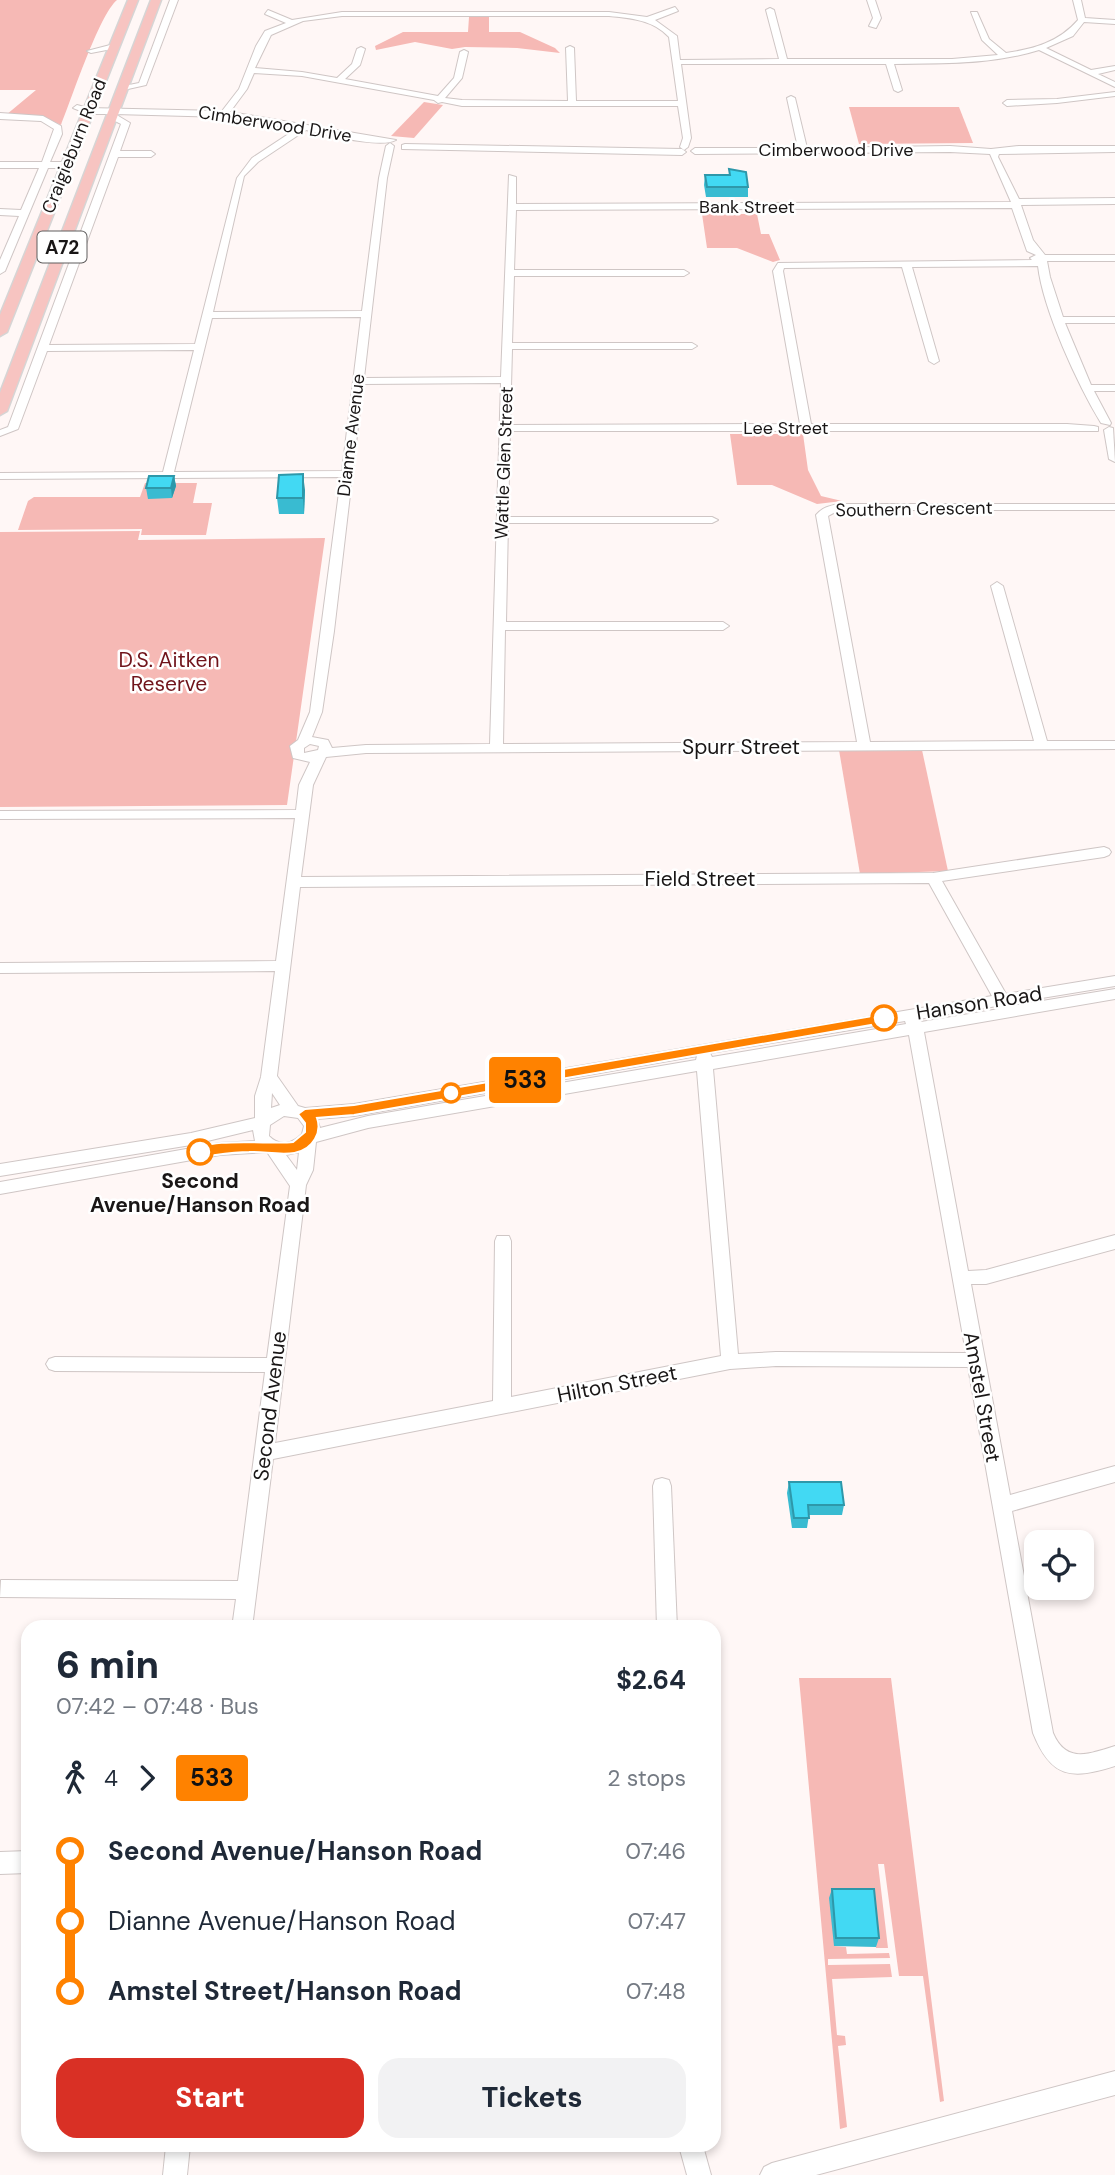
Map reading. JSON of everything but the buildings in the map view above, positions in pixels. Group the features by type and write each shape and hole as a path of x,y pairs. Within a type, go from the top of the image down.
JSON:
{"main road":[{"name":"Craigieburn Road","path":"0,332 133,0"},
{"name":"Craigieburn Road","path":"0,411 4,389 156,0"}],"street":[{"name":"Craigieburn Road","path":"122,89 142,85 174,0"},
{"path":"576,0 577,14"},
{"path":"871,0 877,18 873,26"},
{"path":"1077,0 1082,20"},
{"path":"647,20 675,9"},
{"path":"770,10 783,61"},
{"path":"268,12 291,22"},
{"path":"224,114 239,94 265,36 291,22 342,14 618,14 647,20 663,27 673,36 688,147"},
{"path":"974,14 986,40 1005,57"},
{"path":"677,62 967,60 1005,57 1040,48 1064,38 1082,20 1115,22"},
{"path":"91,51 114,46"},
{"path":"570,48 572,104"},
{"path":"1040,48 1115,85"},
{"path":"338,81 356,65 361,49"},
{"path":"438,101 458,78 464,52"},
{"path":"889,61 898,90"},
{"path":"1093,72 1115,68"},
{"path":"250,71 291,73 438,101 477,104 682,104"},
{"path":"1006,103 1064,101 1115,94"},
{"path":"791,97 803,150"},
{"name":"Cimberwood Drive","path":"89,109 224,114 398,144 441,147 524,150 657,150 688,147 723,150 1115,149"},
{"name":"Craigieburn Road","path":"0,433 13,429 127,123 114,111"},
{"path":"0,116 43,119 58,128 58,134 0,271"},
{"path":"168,475 242,176 255,160 305,127"},
{"name":"Dianne Avenue","path":"322,749 316,712 388,159 398,144"},
{"path":"996,151 1031,243 1043,261 1046,282"},
{"path":"114,154 151,154"},
{"path":"0,165 67,165"},
{"name":"Wattle Glen Street","path":"496,748 512,177"},
{"name":"Bank Street","path":"511,207 983,206 1115,201"},
{"path":"0,212 25,212"},
{"name":"Craigieburn Road","path":"67,233 88,224"},
{"path":"1031,243 1032,261 1046,282 1092,401 1108,427 1113,454"},
{"path":"806,428 778,269 789,264 1115,258"},
{"path":"906,263 934,362"},
{"path":"510,273 684,273"},
{"path":"207,315 366,314"},
{"path":"1061,320 1115,320"},
{"path":"507,346 692,346"},
{"path":"43,348 200,347"},
{"path":"358,381 506,380"},
{"path":"1087,388 1115,388"},
{"path":"1092,401 1093,427 1113,454"},
{"name":"Lee Street","path":"505,428 1108,427"},
{"path":"0,475 346,474"},
{"name":"Southern Crescent","path":"864,746 822,515 829,509 839,507 1115,507"},
{"path":"502,520 712,520"},
{"path":"997,586 1042,746"},
{"path":"499,626 723,626"},
{"name":"Dianne Avenue","path":"301,757 296,749 303,741 316,712"},
{"path":"303,741 322,749"},
{"name":"Spurr Street","path":"322,749 1115,745"},
{"path":"298,1185 261,1137 263,1096 269,1077 303,814 306,785 301,757 322,749"},
{"path":"306,785 322,749"},
{"path":"0,815 303,814"},
{"name":"Field Street","path":"294,882 933,877 1104,852"},
{"path":"933,877 1005,1006"},
{"path":"0,968 283,966"},
{"name":"Hanson Road","path":"1005,1006 1115,981"},
{"name":"Hanson Road","path":"298,1112 354,1110 704,1057 1005,1006 1115,994"},
{"name":"Amstel Street","path":"913,1021 1043,1733 1048,1749 1060,1761 1074,1766 1115,1756"},
{"path":"704,1057 730,1362"},
{"name":"Hanson Road","path":"309,1138 368,1122 704,1057"},
{"path":"0,1188 220,1149 288,1149 309,1138 312,1122 298,1112 269,1077"},
{"path":"0,1170 191,1139 263,1121 276,1112 298,1112"},
{"name":"Second Avenue","path":"243,1620 298,1185 305,1170 309,1138"},
{"path":"502,1406 503,1241"},
{"path":"960,1278 986,1276 1115,1242"},
{"name":"Hilton Street","path":"264,1453 730,1362 776,1359 975,1360"},
{"path":"55,1364 275,1365"},
{"path":"1001,1506 1115,1474"},
{"path":"662,1486 667,1620"},
{"path":"1,1589 247,1590"},
{"path":"0,1863 21,1863"},
{"path":"772,2175 1115,2083"},
{"path":"174,2175 177,2152"},
{"path":"693,2152 699,2175"}],"green space":[{"path":"0,0 117,0 94,39 61,125 46,118 6,115 36,90 0,90"},
{"path":"469,17 489,17 489,32 520,32 555,48 560,53 517,48 452,49 415,42 376,50 375,46 403,32 468,32"},
{"path":"424,102 443,105 414,138 391,136"},
{"path":"849,107 959,107 973,143 859,144"},
{"path":"702,214 757,214 761,234 769,234 780,260 773,262 737,248 707,248"},
{"path":"730,434 803,434 808,470 821,496 842,501 817,504 772,485 737,485"},
{"path":"145,483 197,483 193,503 212,503 206,535 141,535 142,529 18,530 28,501 34,497 140,497"},
{"name":"D.S. Aitken Reserve","path":"140,531 138,540 325,538 287,805 0,807 0,532"},
{"path":"839,750 922,750 948,871 860,874"},
{"path":"799,1678 891,1678 944,2101 940,2102 923,1976 899,1976 884,1864 878,1864 888,1948 876,1948 871,1898 834,1946 846,1947 847,1954 889,1953 890,1958 828,1959 828,1965 890,1964 892,1977 832,1979 837,2035 845,2036 846,2045 838,2046 847,2127 840,2129"}],"bus line":[{"name":"533","path":"200,1152 244,1147 296,1147 303,1144 312,1132 312,1122 305,1114 354,1110 884,1018"}],"place":[{"name":"Second Avenue/Hanson Road","path":"200,1152"}]}
